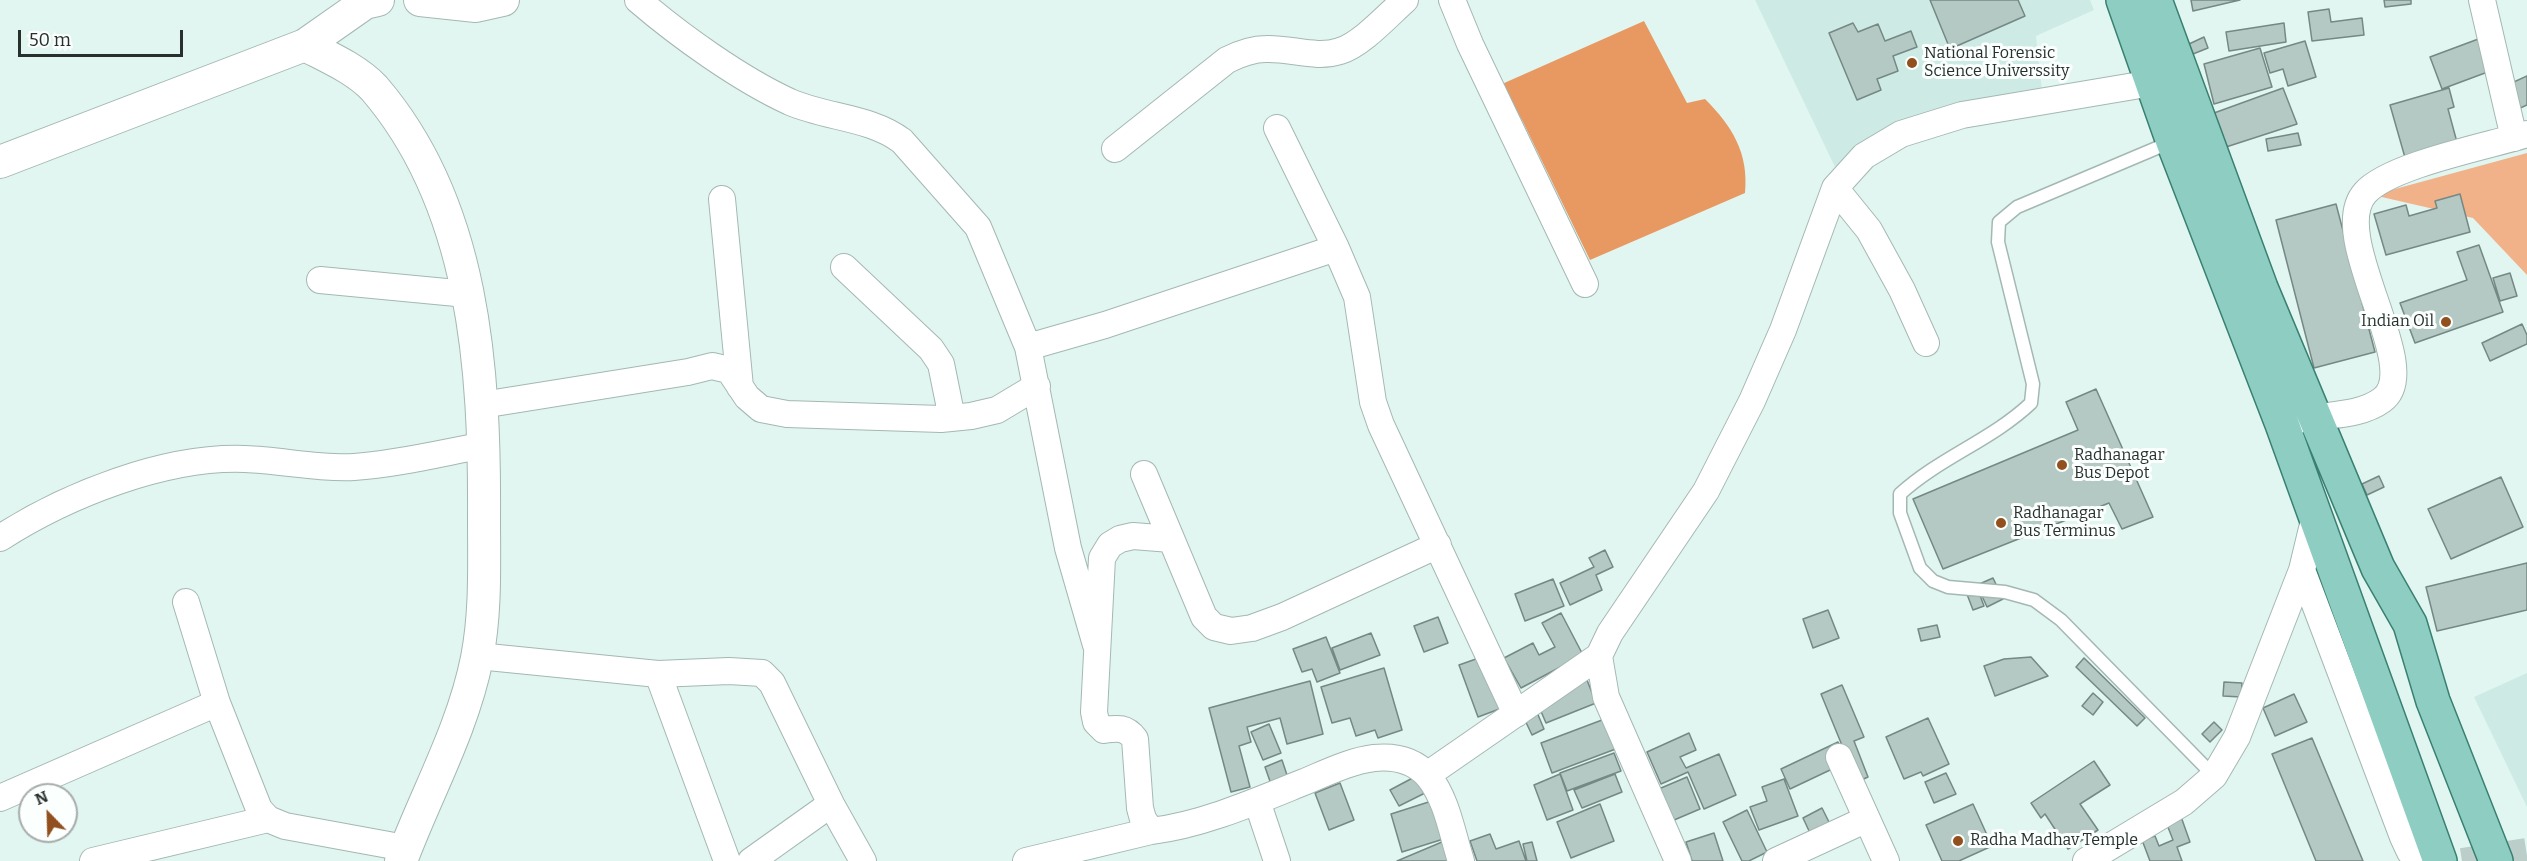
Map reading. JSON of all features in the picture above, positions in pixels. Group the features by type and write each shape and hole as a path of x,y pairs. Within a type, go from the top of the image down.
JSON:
{"main road":[{"path":"2123,0 2173,142 2316,516 2440,861"},
{"path":"2155,0 2261,288 2378,568 2410,624 2433,701 2496,861"}],"street":[{"path":"0,162 305,45 337,11 378,0"},
{"path":"420,0 476,6 503,0"},
{"path":"638,0 669,26 762,87 815,112 888,131 902,141 978,227 1028,346 1068,548 1096,645"},
{"path":"1115,148 1227,60 1242,52 1266,49 1300,53 1341,51 1356,43 1405,0"},
{"path":"1452,0 1470,44 1585,284"},
{"path":"2282,424 2315,416 2365,410 2384,399 2394,378 2388,345 2356,235 2355,212 2365,193 2385,179 2422,163 2520,136 2482,0"},
{"path":"186,602 217,703 260,809 268,819 285,826 403,855 465,706 478,656 484,588 485,445 473,322 449,222 427,169 401,123 372,86 341,64 305,45"},
{"path":"1427,775 1489,735 1599,656 1610,633 1707,491 1752,401 1783,330 1835,188 1864,156 1901,134 1962,115 2152,83"},
{"path":"1277,128 1358,297 1373,402 1381,424 1516,714"},
{"path":"1835,188 1869,230 1902,290 1926,343"},
{"path":"722,199 741,387"},
{"path":"1028,346 1105,325 1336,248"},
{"path":"844,267 932,349 941,364 952,418"},
{"path":"320,280 467,294"},
{"path":"482,405 688,372 712,366 729,370 747,398 761,409 787,414 952,418 997,410 1037,386"},
{"path":"0,538 23,523 99,489 146,473 205,460 246,459 352,467 386,464 485,445"},
{"path":"1144,474 1204,617 1214,627 1231,631 1252,628 1282,617 1437,545"},
{"path":"2086,861 2184,802 2214,776 2237,737 2302,570 2316,516"},
{"path":"1152,831 1143,819 1140,808 1135,740 1129,731 1119,728 1104,730 1096,722 1094,712 1096,645 1102,558 1110,545 1120,539 1133,536 1171,539"},
{"path":"2302,570 2403,837 2410,852 2419,861"},
{"path":"478,656 658,674 729,671 762,673 772,683 831,804 863,861"},
{"path":"1599,656 1606,696 1678,861"},
{"path":"658,674 727,861"},
{"path":"0,798 217,703"},
{"path":"1839,757 1886,861"},
{"path":"1026,861 1152,831 1171,829 1257,801 1344,766 1374,758 1407,760 1427,775 1443,799 1461,861"},
{"path":"1257,801 1277,861"},
{"path":"751,861 831,804"},
{"path":"93,861 268,819"},
{"path":"1776,861 1867,819"}],"lane":[{"path":"2173,142 2017,207 1999,222 1998,242 2033,384 2031,403 2016,417 1918,477 1900,494 1899,513 1920,568 1933,581 1948,587 2005,592 2034,600 2061,620 2214,776"}],"shaded area":[{"name":"National Forensic Science Universsity","path":"1755,0 2090,0 2094,10 2036,36 2042,91 1875,138 1835,167"},
{"path":"1644,21 1687,103 1705,99 1731,130 1744,165 1745,193 1590,260 1502,84"},
{"path":"2527,153 2527,275 2473,218 2373,195"},
{"path":"2527,673 2527,807 2474,697"}],"building":[{"path":"1930,0 2018,0 2025,16 1950,49"},
{"path":"2191,0 2240,0 2193,11"},
{"path":"2384,0 2411,0 2411,4 2385,7"},
{"path":"2329,9 2331,22 2362,18 2364,35 2312,41 2308,12"},
{"path":"1853,23 1858,32 1878,24 1885,41 1911,31 1917,47 1893,56 1898,71 1877,79 1881,90 1857,100 1829,33"},
{"path":"2284,23 2286,42 2229,51 2226,32"},
{"path":"2204,37 2208,48 2193,54 2189,44"},
{"path":"2481,38 2493,70 2442,89 2430,57"},
{"path":"2305,41 2316,77 2288,86 2283,69 2270,73 2264,53"},
{"path":"2260,48 2272,87 2214,104 2204,64"},
{"path":"2527,76 2527,105 2514,111 2503,87"},
{"path":"2283,88 2297,124 2223,148 2214,113"},
{"path":"2449,88 2454,107 2448,109 2458,146 2406,161 2390,105"},
{"path":"2298,133 2301,145 2268,151 2266,139"},
{"path":"2460,194 2470,232 2386,255 2374,214 2406,205 2409,216 2437,208 2435,201"},
{"path":"2336,204 2375,352 2314,368 2276,220"},
{"path":"2479,245 2503,312 2415,343 2400,303 2467,280 2457,252"},
{"path":"2510,273 2517,296 2500,301 2493,278"},
{"path":"2522,324 2527,335 2527,344 2490,361 2482,343"},
{"name":"Radhanagar Bus Depot","path":"2096,389 2153,517 2122,529 2109,503 1943,569 1913,499 2078,430 2066,402"},
{"path":"2379,476 2384,487 2367,495 2362,484"},
{"path":"2501,477 2523,527 2451,559 2428,509"},
{"path":"1605,550 1613,567 1596,575 1602,590 1570,605 1560,583 1594,567 1589,558"},
{"path":"2527,563 2527,610 2437,631 2426,587"},
{"path":"1993,578 2003,599 1987,607 1977,585"},
{"path":"1553,579 1564,606 1525,621 1515,594"},
{"path":"1976,585 1984,606 1973,610 1965,589"},
{"path":"1828,610 1839,638 1813,648 1803,619"},
{"path":"1561,613 1583,655 1521,688 1504,658 1533,643 1539,655 1555,647 1542,623"},
{"path":"1438,617 1448,643 1424,652 1414,626"},
{"path":"1937,625 1940,637 1921,641 1918,629"},
{"path":"1371,633 1380,655 1340,670 1332,648"},
{"path":"1326,637 1340,673 1317,682 1312,669 1302,672 1293,649"},
{"path":"1490,654 1510,705 1478,717 1459,665"},
{"path":"2031,657 2048,676 1995,696 1984,666 2004,659"},
{"path":"2084,658 2145,718 2137,726 2076,667"},
{"path":"1384,668 1402,730 1378,738 1375,730 1356,736 1350,718 1332,723 1321,687"},
{"path":"1585,675 1596,703 1546,723 1534,695"},
{"path":"1310,681 1323,734 1287,744 1280,718 1247,727 1251,742 1239,746 1250,787 1231,792 1209,708"},
{"path":"2224,682 2242,683 2241,697 2223,696"},
{"path":"1842,685 1864,737 1854,741 1868,777 1857,782 1821,694"},
{"path":"2093,693 2103,702 2093,715 2082,706"},
{"path":"2294,694 2307,722 2275,736 2263,708"},
{"path":"1536,710 1544,729 1532,735 1523,716"},
{"path":"1610,717 1621,747 1552,773 1541,743"},
{"path":"1928,718 1949,764 1923,776 1921,772 1904,779 1886,737"},
{"path":"2214,722 2222,730 2210,742 2202,734"},
{"path":"1269,724 1281,753 1263,760 1251,732"},
{"path":"1689,733 1696,750 1680,757 1686,768 1719,754 1736,795 1704,809 1688,772 1661,784 1647,752"},
{"path":"2312,738 2363,861 2316,861 2272,754"},
{"path":"1838,742 1847,762 1790,789 1781,769"},
{"path":"1614,753 1621,771 1567,791 1560,773"},
{"path":"1282,760 1289,781 1272,787 1265,767"},
{"path":"2094,761 2110,785 2080,804 2098,830 2068,849 2045,814 2041,818 2031,803"},
{"path":"1422,773 1431,790 1399,806 1390,790"},
{"path":"1946,773 1956,794 1934,803 1925,782"},
{"path":"1560,774 1573,810 1547,820 1534,785"},
{"path":"1615,774 1622,792 1582,808 1574,790"},
{"path":"1687,777 1700,809 1667,823 1654,791"},
{"path":"1784,779 1798,816 1759,830 1750,807 1767,801 1762,787"},
{"path":"1340,783 1354,820 1329,830 1315,793"},
{"path":"1438,799 1450,837 1402,852 1391,814"},
{"path":"1600,804 1614,841 1571,858 1557,822"},
{"path":"1973,804 1992,846 1959,861 1942,861 1926,825"},
{"path":"1822,808 1830,824 1810,833 1803,818"},
{"path":"1747,810 1767,852 1749,861 1742,861 1723,822"},
{"path":"2179,811 2190,842 2177,847 2182,861 2150,861 2142,840 2155,836 2159,846 2173,840 2164,817"},
{"path":"1714,833 1723,861 1692,861 1686,842"},
{"path":"1490,834 1496,849 1519,841 1526,861 1477,861 1470,841"},
{"path":"1449,839 1458,861 1397,861"},
{"path":"1532,842 1537,861 1527,861 1523,844"}],"tunnel":[{"path":"2462,861 2527,851"}],"place":[{"name":"National Forensic Science Universsity","path":"1912,63"},
{"name":"Indian Oil","path":"2446,322"},
{"name":"Radhanagar Bus Depot","path":"2062,465"},
{"name":"Radhanagar Bus Terminus","path":"2001,523"},
{"name":"Radha Madhav Temple","path":"1958,841"}]}
